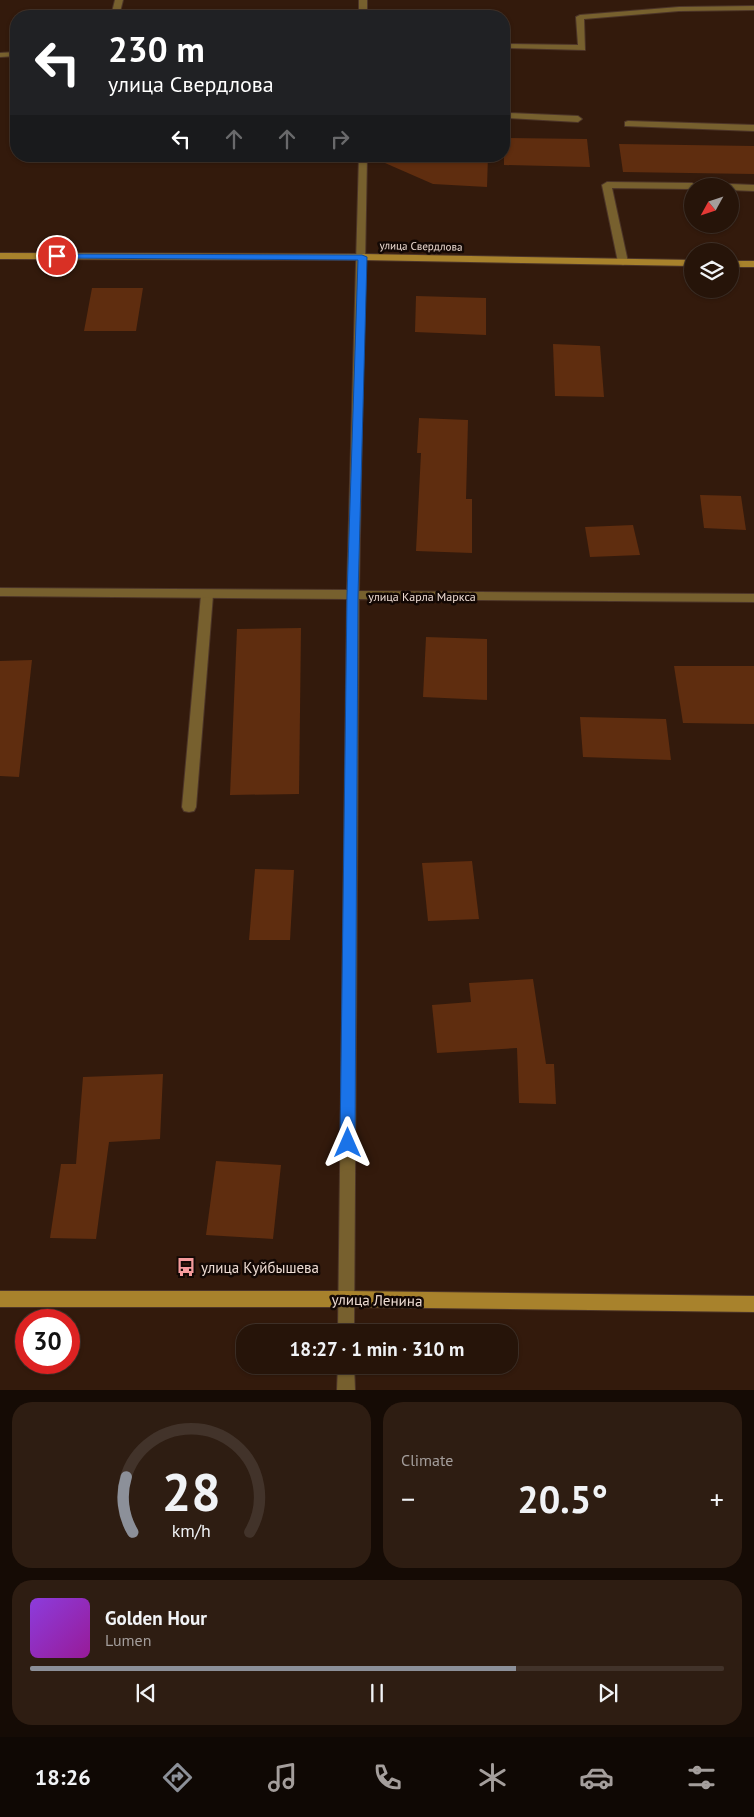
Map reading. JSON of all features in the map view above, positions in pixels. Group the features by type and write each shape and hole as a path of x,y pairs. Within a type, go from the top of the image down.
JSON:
{"main road":[{"name":"улица Свердлова","path":"0,256 362,257 684,263"},
{"path":"739,264 754,264"},
{"name":"улица Ленина","path":"0,1299 754,1304"}],"street":[{"path":"510,46 582,48 580,17 679,9 754,8"},
{"path":"510,115 578,119"},
{"path":"628,124 754,128"},
{"path":"346,1324 353,596 363,162"},
{"path":"623,262 607,185 684,186"},
{"path":"739,187 754,188"},
{"name":"улица Карла Маркса","path":"0,592 754,598"},
{"path":"189,807 208,595"},
{"path":"346,1374 346,1390"}],"building":[{"path":"510,138 587,139 590,167 504,165 504,162 510,162"},
{"path":"619,144 754,146 754,174 623,172"},
{"path":"383,162 488,162 487,187 433,184"},
{"path":"92,288 143,288 136,331 84,331"},
{"path":"416,296 486,298 486,335 415,332"},
{"path":"553,344 600,346 604,397 555,396"},
{"path":"419,418 468,420 466,499 472,499 472,553 416,551 421,453 417,453"},
{"path":"700,495 741,496 746,530 704,528"},
{"path":"633,525 640,555 590,557 585,527"},
{"path":"301,628 299,794 230,795 237,629"},
{"path":"426,637 487,639 487,700 423,697"},
{"path":"32,660 19,777 0,776 0,661"},
{"path":"674,666 754,666 754,724 683,723"},
{"path":"580,717 666,719 671,760 583,757"},
{"path":"472,861 479,919 428,921 422,863"},
{"path":"255,869 294,870 290,940 249,940"},
{"path":"533,979 546,1064 554,1064 556,1104 519,1103 517,1048 437,1053 432,1005 471,1002 469,983"},
{"path":"163,1074 160,1139 109,1142 96,1239 50,1238 61,1164 76,1164 83,1077"},
{"path":"216,1161 281,1165 273,1239 206,1235"}],"place":[{"name":"улица Куйбышева","path":"186,1267"}],"route":[{"path":"57,256 362,257 353,596 348,1143"}]}
